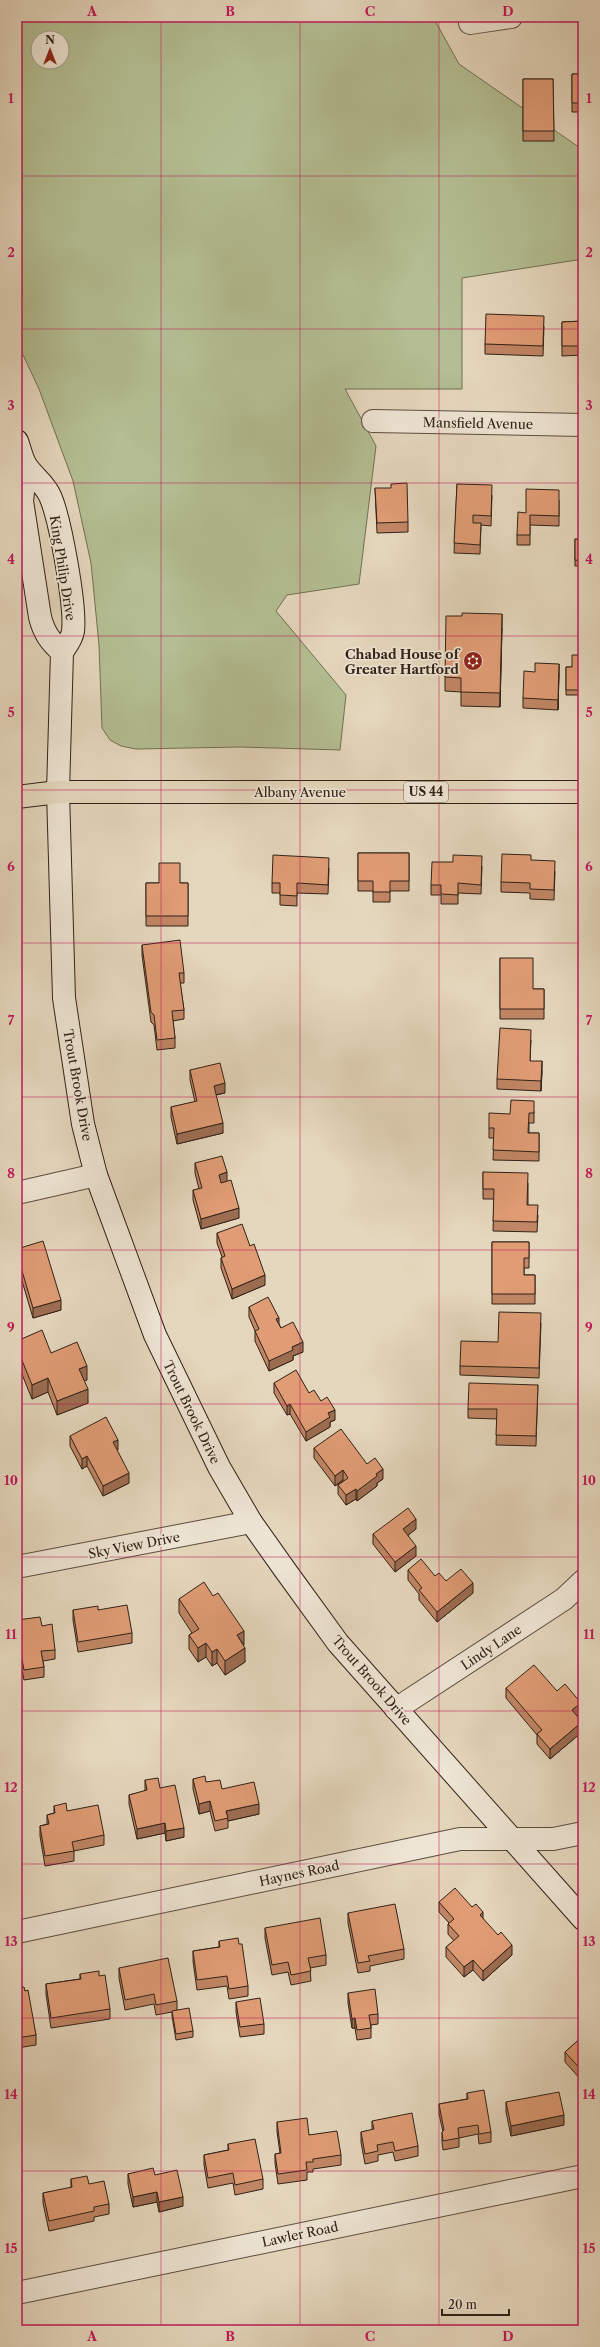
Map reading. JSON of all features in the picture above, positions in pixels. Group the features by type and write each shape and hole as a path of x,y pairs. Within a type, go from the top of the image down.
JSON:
{"highway":[{"name":"Albany Avenue","path":"17,797 58,792 583,792"}],"street":[{"path":"470,23 511,17"},
{"name":"Mansfield Avenue","path":"373,421 583,425"},
{"name":"King Philip Drive","path":"17,442 26,466 45,487 50,496 62,545 72,610 73,630 70,640 62,652 58,792"},
{"name":"King Philip Drive","path":"26,466 22,501 40,618 43,630 49,640 62,652"},
{"name":"Trout Brook Drive","path":"58,792 64,998 82,1124 96,1175 155,1335 190,1411 219,1467 251,1522 338,1643 583,1919"},
{"path":"17,1193 96,1175"},
{"name":"Sky View Drive","path":"17,1567 251,1522"},
{"name":"Lindy Lane","path":"396,1709 564,1599 583,1581"},
{"name":"Haynes Road","path":"17,1932 460,1839 553,1839 583,1833"},
{"name":"Lawler Road","path":"17,2293 583,2176"}],"green space":[{"path":"17,17 433,17 459,64 583,150 583,259 462,278 462,389 345,389 376,446 359,584 287,595 276,611 346,695 340,750 240,747 136,749 121,746 110,740 102,728 99,645 91,563 73,481 39,389 17,342"}],"building":[{"path":"572,74 583,74 583,103 572,103"},
{"path":"523,79 553,79 554,131 523,131"},
{"path":"486,314 544,316 543,346 485,344"},
{"path":"583,321 583,346 562,346 562,322"},
{"path":"407,483 408,522 377,523 375,488 391,488 391,484"},
{"path":"457,484 492,485 491,516 473,515 473,523 481,523 480,545 454,543"},
{"path":"526,489 559,490 559,516 530,515 530,535 517,535 518,512 526,513"},
{"path":"582,491 583,517 581,517"},
{"path":"575,539 583,540 583,561 575,560"},
{"name":"Chabad House of Greater Hartford","path":"462,613 502,614 500,693 461,692 461,678 445,677 446,616 462,616"},
{"path":"572,655 580,655 580,690 566,690 566,667 572,667"},
{"path":"535,663 559,664 558,700 523,698 524,671 535,672"},
{"path":"358,853 409,853 409,881 390,881 390,892 373,892 373,881 358,881"},
{"path":"502,854 531,855 531,860 555,861 554,890 530,889 530,883 501,882"},
{"path":"273,855 329,858 328,885 297,883 297,896 280,895 280,883 272,883"},
{"path":"453,855 482,856 481,885 458,883 458,895 441,894 441,885 431,885 432,862 453,862"},
{"path":"159,863 180,863 180,883 188,883 188,916 146,916 146,883 159,883"},
{"path":"180,940 184,973 179,973 184,1010 172,1011 175,1038 157,1040 154,1015 151,1012 142,945"},
{"path":"500,958 533,958 533,989 544,989 544,1009 500,1009"},
{"path":"500,1028 531,1030 530,1061 542,1061 541,1081 497,1079"},
{"path":"220,1063 225,1083 214,1086 223,1123 177,1134 171,1107 197,1101 190,1070"},
{"path":"511,1100 534,1101 534,1113 529,1113 528,1133 539,1133 539,1152 493,1150 494,1128 489,1128 489,1113 510,1114"},
{"path":"222,1156 227,1172 219,1175 221,1183 231,1180 239,1208 201,1219 193,1190 202,1188 195,1163"},
{"path":"483,1172 528,1173 527,1205 538,1205 537,1222 493,1221 494,1189 483,1189"},
{"path":"242,1224 250,1246 254,1244 265,1275 232,1289 221,1258 225,1256 217,1233"},
{"path":"43,1241 61,1300 33,1308 17,1254 17,1249"},
{"path":"492,1242 529,1242 529,1258 524,1258 524,1275 535,1275 535,1294 492,1294"},
{"path":"268,1297 279,1318 276,1319 281,1328 293,1322 303,1342 292,1347 293,1350 269,1361 255,1331 259,1329 249,1307"},
{"path":"499,1312 541,1313 539,1368 460,1366 461,1341 498,1342"},
{"path":"42,1330 51,1353 77,1342 87,1366 79,1369 88,1389 57,1401 48,1378 32,1385 17,1348 17,1341"},
{"path":"296,1370 309,1393 314,1390 321,1401 327,1397 335,1410 328,1413 330,1417 306,1432 290,1404 287,1406 274,1383"},
{"path":"469,1383 538,1385 536,1436 496,1435 497,1409 468,1409"},
{"path":"106,1417 118,1440 113,1442 129,1473 103,1486 87,1456 82,1459 70,1436"},
{"path":"341,1429 367,1464 375,1458 383,1469 376,1474 377,1476 357,1491 356,1489 346,1495 338,1485 348,1478 343,1470 335,1476 314,1448"},
{"path":"408,1508 416,1519 403,1529 416,1546 395,1562 373,1534"},
{"path":"421,1559 435,1576 439,1573 446,1581 461,1569 473,1583 437,1612 419,1590 422,1588 408,1570"},
{"path":"204,1582 213,1596 218,1593 244,1631 237,1635 245,1648 225,1661 217,1649 212,1652 206,1643 198,1648 189,1635 199,1629 179,1599"},
{"path":"127,1605 132,1633 78,1642 73,1610 98,1606 98,1610"},
{"path":"40,1617 42,1626 52,1624 55,1650 41,1651 44,1667 24,1670 21,1654 17,1655 17,1620"},
{"path":"534,1665 557,1691 565,1684 581,1703 572,1710 582,1722 550,1749 537,1734 542,1730 506,1688"},
{"path":"205,1776 206,1782 220,1780 222,1789 254,1782 259,1804 226,1811 228,1818 215,1821 210,1801 199,1804 193,1779"},
{"path":"158,1778 160,1788 175,1785 184,1828 166,1831 165,1823 137,1829 129,1795 147,1790 145,1780"},
{"path":"66,1803 67,1811 98,1805 104,1835 72,1842 74,1851 45,1856 40,1826 49,1824 47,1815 55,1813 54,1806"},
{"path":"17,1847 20,1861 17,1862"},
{"path":"455,1888 472,1907 476,1904 483,1912 480,1915 498,1935 501,1932 512,1945 483,1971 473,1960 464,1967 446,1947 459,1936 448,1924 454,1919 439,1902"},
{"path":"395,1904 404,1949 368,1956 370,1961 358,1963 348,1913"},
{"path":"320,1918 326,1955 308,1958 311,1971 291,1975 288,1962 272,1965 265,1928"},
{"path":"238,1938 239,1944 242,1944 248,1986 229,1989 227,1976 197,1980 193,1951 220,1947 219,1941"},
{"path":"168,1958 177,2001 156,2005 154,1994 125,2000 119,1968"},
{"path":"99,1971 99,1976 105,1975 110,2009 51,2018 46,1984 81,1979 80,1974"},
{"path":"24,1987 25,1991 28,1990 36,2035 17,2038 17,1988"},
{"path":"375,1989 378,2014 369,2015 371,2028 357,2030 355,2018 352,2019 348,1993"},
{"path":"260,1998 264,2024 240,2027 236,2002"},
{"path":"189,2008 193,2031 176,2034 172,2011"},
{"path":"583,2036 583,2072 565,2052"},
{"path":"484,2090 491,2132 479,2134 478,2125 458,2128 459,2138 443,2141 442,2132 444,2130 439,2104 468,2099 467,2093"},
{"path":"559,2092 564,2115 511,2126 506,2102"},
{"path":"412,2113 418,2146 395,2151 393,2142 377,2145 378,2151 365,2154 361,2132 374,2129 372,2121"},
{"path":"307,2118 309,2135 337,2131 341,2155 313,2159 313,2162 306,2162 307,2170 278,2174 275,2154 281,2153 277,2122"},
{"path":"255,2139 263,2179 235,2185 233,2173 208,2178 204,2155 229,2150 228,2144"},
{"path":"153,2168 155,2175 177,2170 183,2197 159,2202 157,2192 133,2197 128,2174"},
{"path":"87,2176 89,2184 104,2181 109,2204 94,2207 94,2211 49,2221 43,2193 72,2187 71,2179"}],"place":[{"name":"Chabad House of Greater Hartford","path":"473,661"}]}
